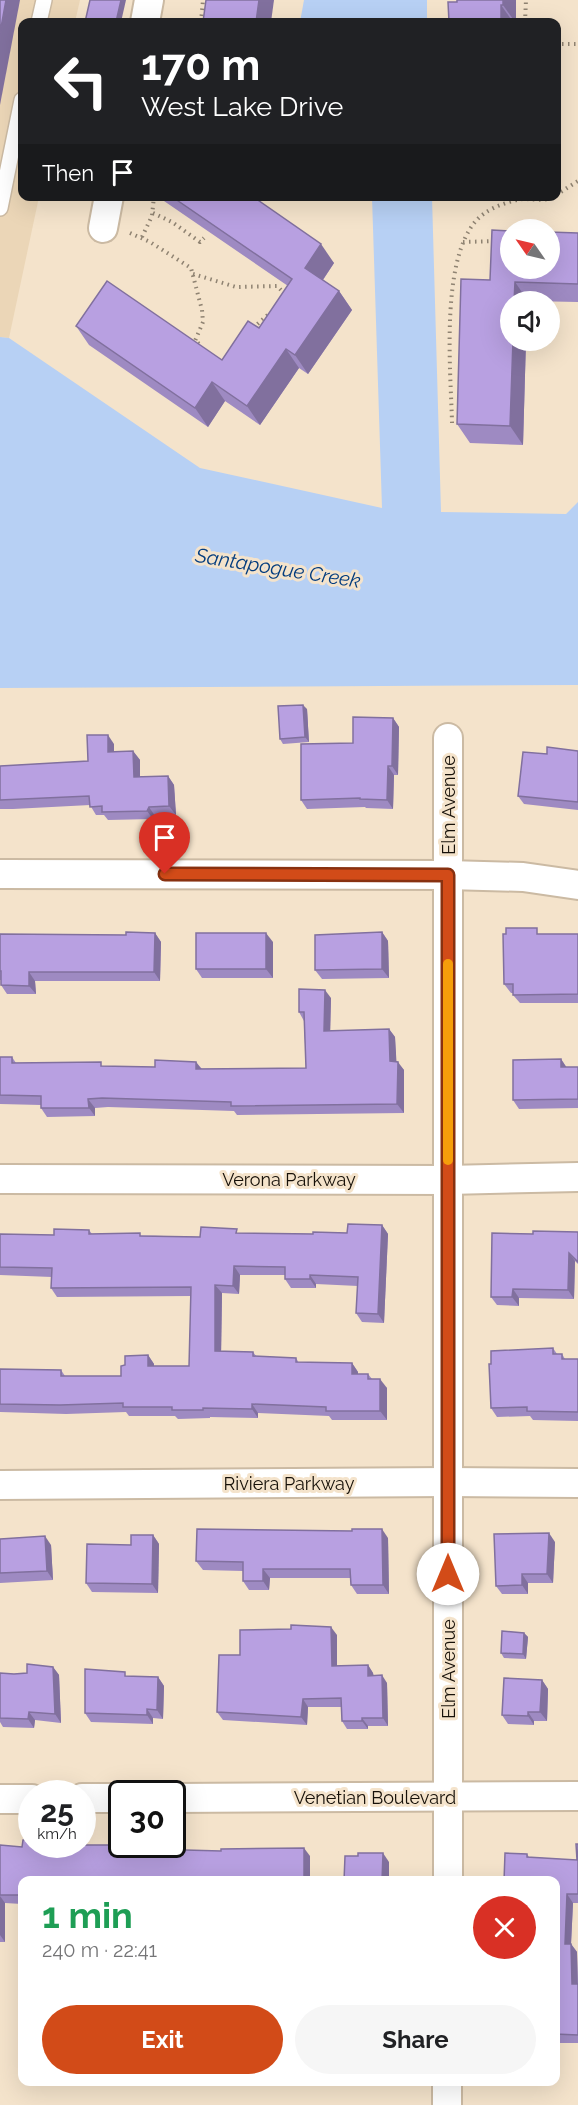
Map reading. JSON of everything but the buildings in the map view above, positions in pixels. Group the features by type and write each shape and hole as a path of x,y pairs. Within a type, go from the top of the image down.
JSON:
{"street":[{"path":"146,18 149,0"},
{"path":"103,228 108,201"},
{"name":"Elm Avenue","path":"448,738 448,1876"},
{"path":"0,874 448,875 523,877 578,885"},
{"name":"Verona Parkway","path":"0,1179 578,1178"},
{"name":"Riviera Parkway","path":"0,1485 578,1483"},
{"name":"Venetian Boulevard","path":"186,1798 578,1796"},
{"path":"0,1799 18,1798"},
{"path":"447,2086 447,2105"}],"lane":[{"path":"40,18 44,0"},
{"path":"0,208 18,120"}],"path":[{"path":"201,18 203,0"},
{"path":"525,18 526,0"},
{"path":"561,44 578,44"},
{"path":"561,193 578,182"},
{"path":"142,237 153,213 154,201"},
{"path":"452,423 450,301 463,242 474,223 484,214 515,201"},
{"path":"153,213 172,222 200,242 204,238"},
{"path":"103,228 142,237 191,268 203,322 195,341 205,348"},
{"path":"463,242 498,241"},
{"path":"193,274 236,287 277,286 285,292 285,300"},
{"path":"249,332 272,312"}],"shaded area":[{"path":"0,0 80,0 76,18 18,18 18,201 38,201 9,338 0,337"}],"water":[{"path":"304,0 427,0 427,18 301,18"},
{"name":"Santapogue Creek","path":"372,201 432,201 441,512 566,514 578,502 578,685 0,688 0,337 9,338 200,468 382,508"}],"slow traffic":[{"path":"448,964 448,1160"}],"route":[{"path":"165,874 448,875 448,1574"}]}
